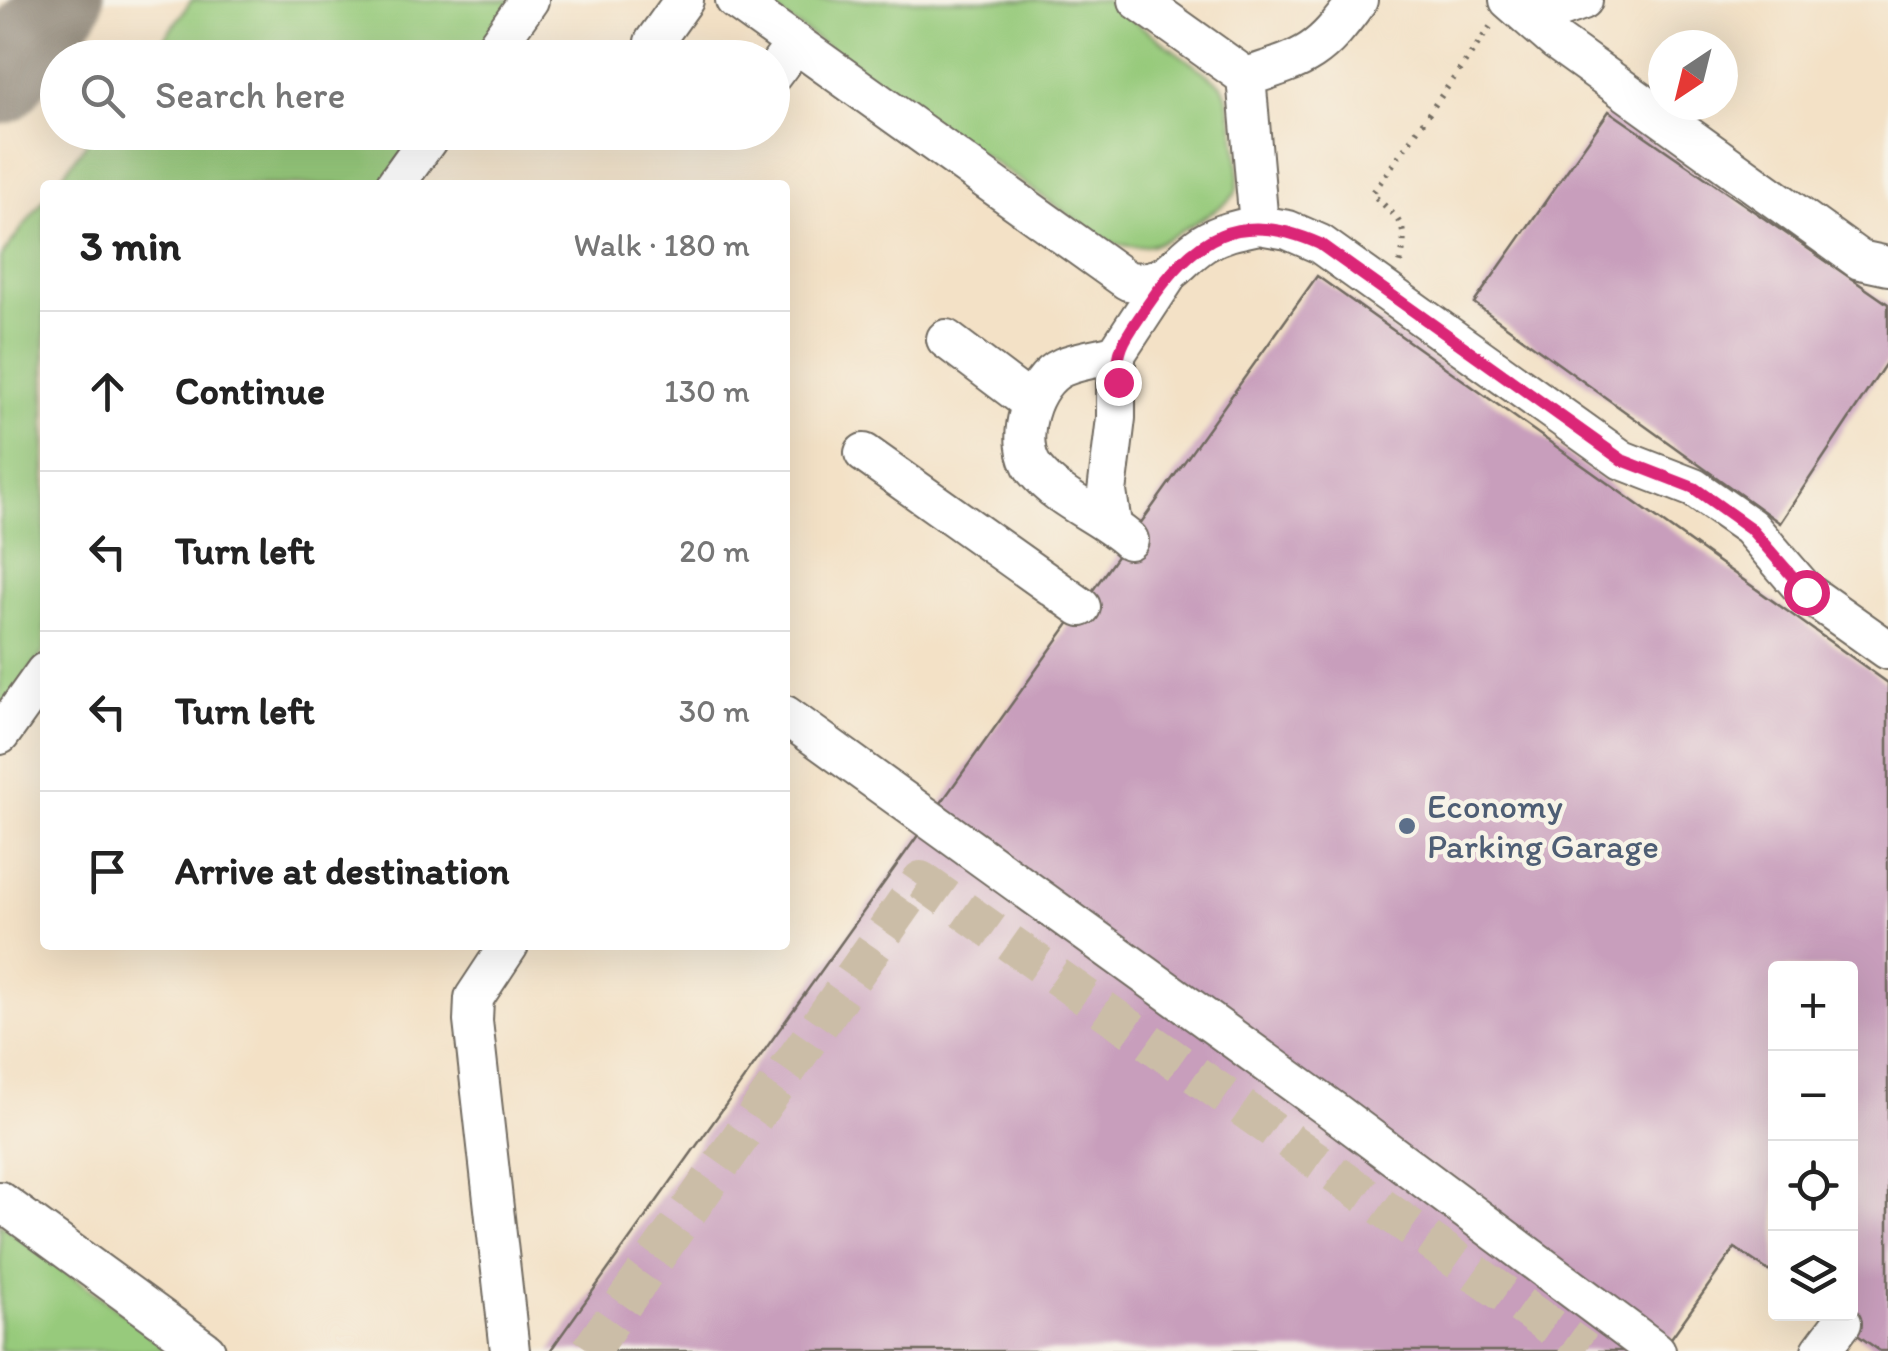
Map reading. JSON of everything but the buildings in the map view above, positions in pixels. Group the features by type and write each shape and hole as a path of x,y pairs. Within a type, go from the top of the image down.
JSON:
{"lane":[{"path":"501,40 530,0"},
{"path":"655,40 684,0"},
{"path":"735,0 1128,281 1166,278"},
{"path":"1138,0 1246,77 1259,225"},
{"path":"1246,77 1292,63 1328,43 1358,0"},
{"path":"1514,10 1582,0"},
{"path":"1514,10 1860,260 1888,266"},
{"path":"790,52 796,44"},
{"path":"399,180 420,150"},
{"path":"1116,354 1060,368 1031,404 1025,441 1033,468 1071,502 1121,532 1107,492 1116,418 1116,354 1166,278 1204,243 1226,231 1259,225 1288,230 1320,244 1622,460 1694,488 1750,528 1806,592 1888,650"},
{"path":"946,339 1031,404"},
{"path":"864,453 1082,606"},
{"path":"0,734 40,679"},
{"path":"790,719 1656,1351"},
{"path":"506,950 474,998 473,1021 510,1351"},
{"path":"0,1202 206,1351"}],"path":[{"path":"1384,290 1400,263 1406,238 1398,219 1372,194 1514,10"}],"green space":[{"path":"192,0 517,0 488,40 163,40"},
{"path":"760,0 1105,0 1222,85 1236,139 1235,194 1198,221 1155,244 1108,242"},
{"path":"81,150 408,150 386,180 59,180"},
{"path":"40,205 40,657 0,713 0,258"},
{"path":"0,1223 175,1351 0,1351"}],"taxiway":[{"path":"0,82 61,0"}],"tunnel":[{"path":"590,1351 921,880 1585,1351"}],"place":[{"name":"Economy Parking Garage","path":"1407,826"}],"route":[{"path":"1118,382 1116,354 1182,260 1226,231 1259,225 1288,230 1320,244 1622,460 1694,488 1750,528 1806,592"}]}
